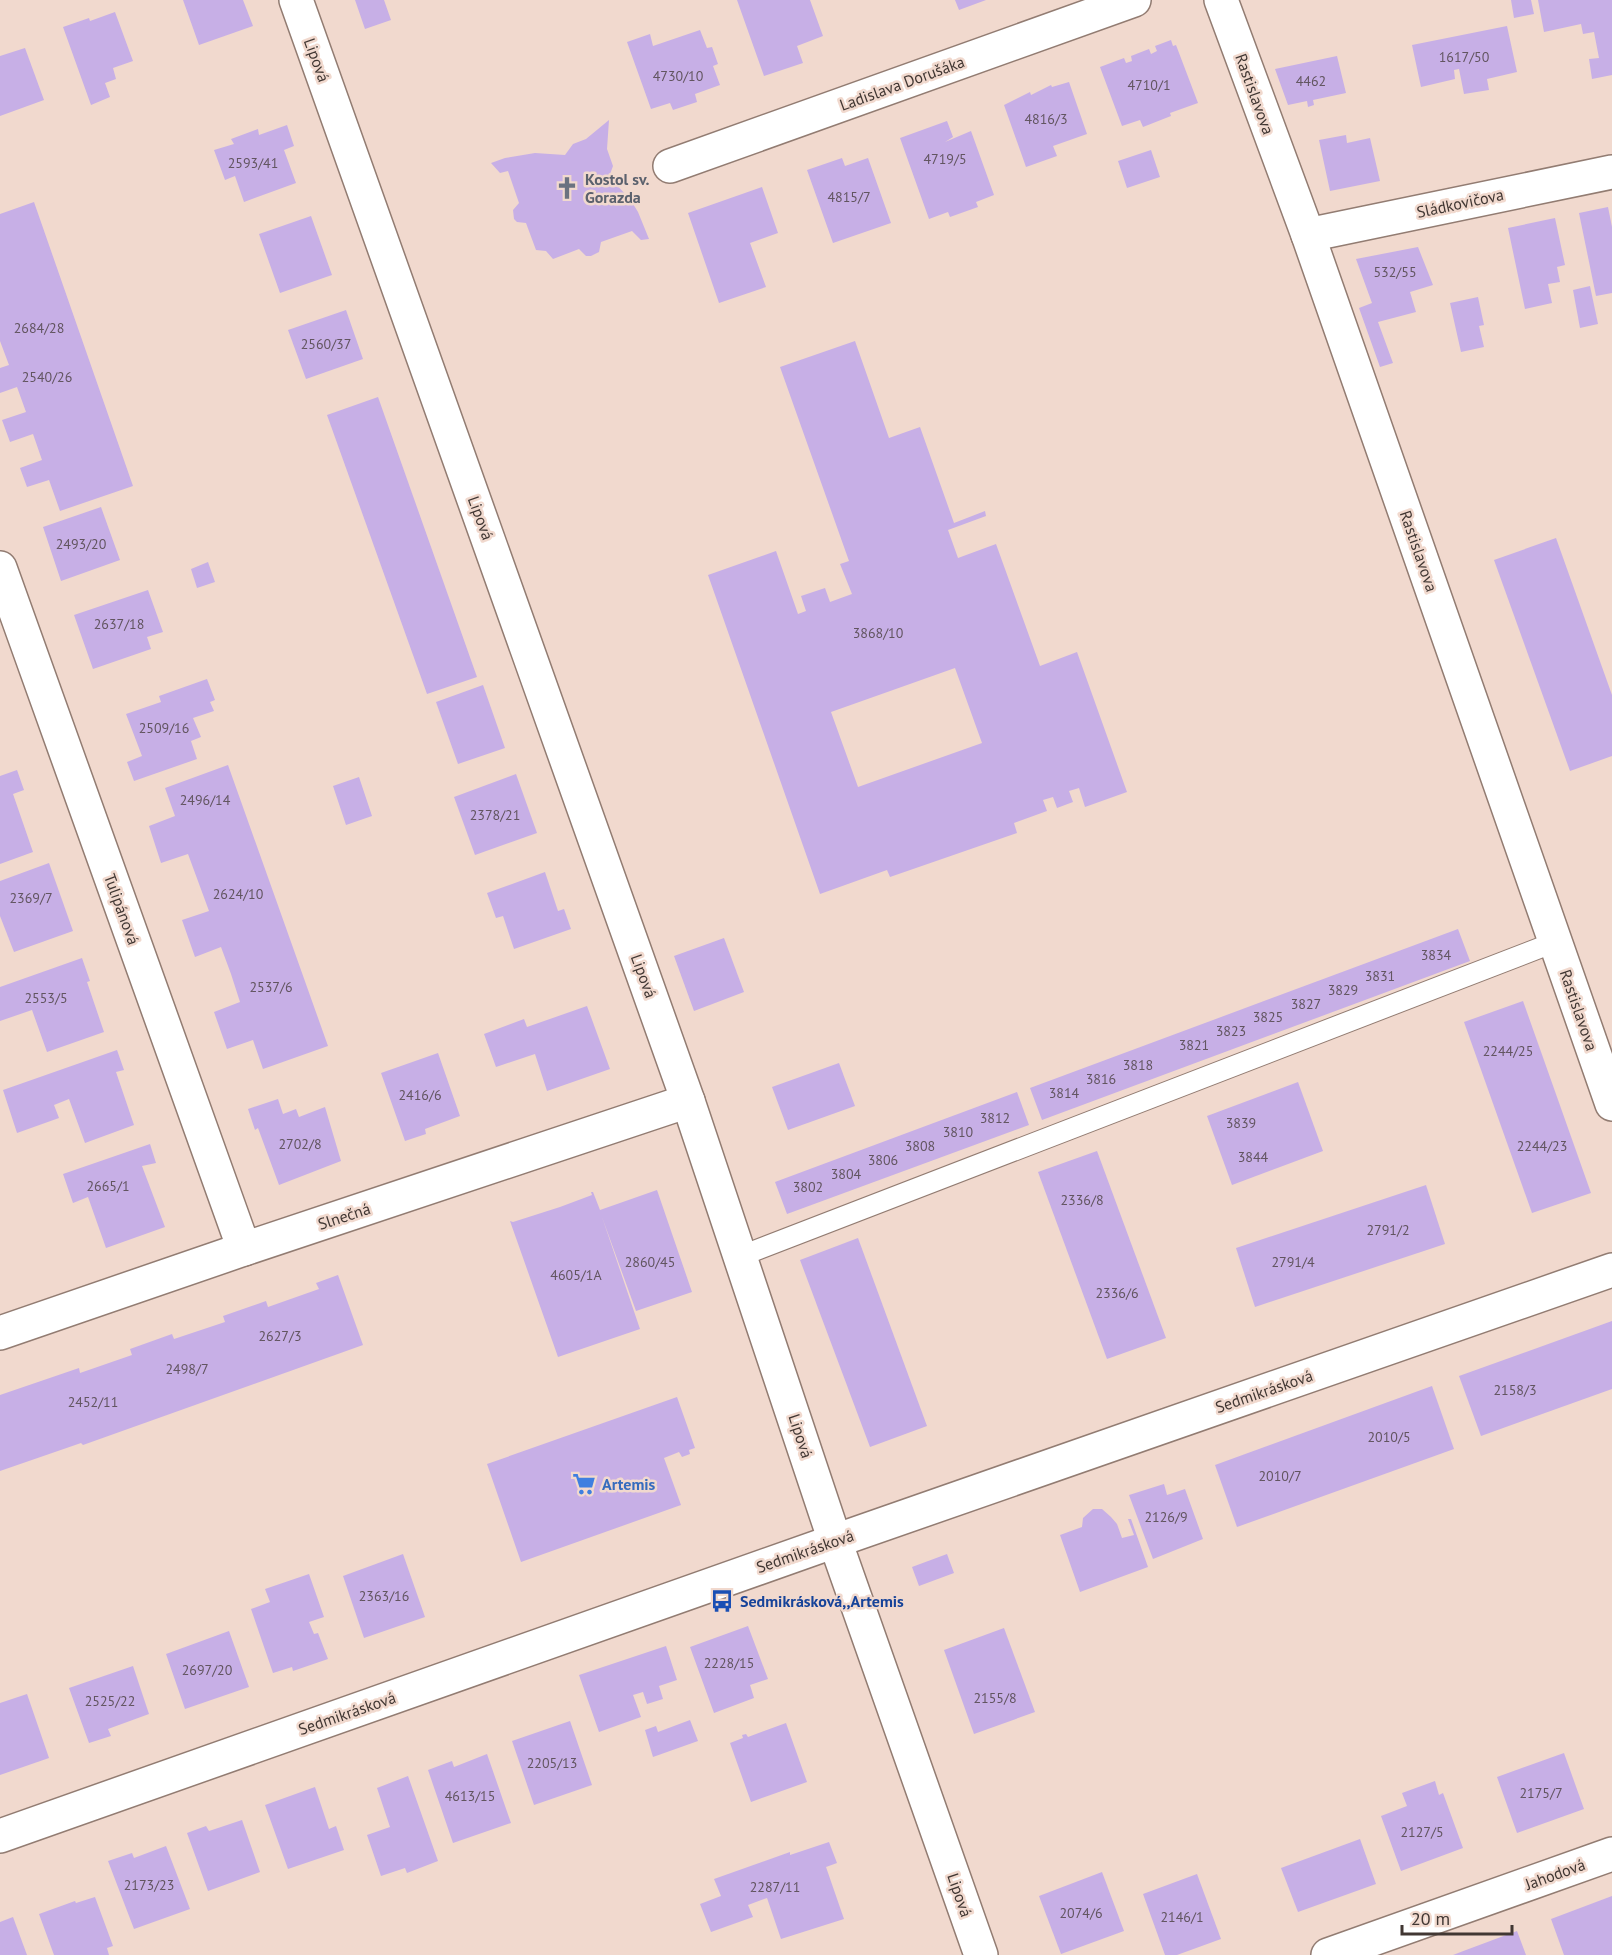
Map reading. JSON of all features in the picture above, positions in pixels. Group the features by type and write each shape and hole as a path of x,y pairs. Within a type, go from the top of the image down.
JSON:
{"street":[{"name":"Lipová","path":"296,0 688,1101 836,1541 981,1955"},
{"name":"Ladislava Dorušáka","path":"669,166 1134,0"},
{"name":"Rastislavova","path":"1221,0 1308,235 1612,1104"},
{"name":"Sládkovičova","path":"1308,235 1612,172"},
{"name":"Tulipánová","path":"0,568 243,1249"},
{"name":"Slnečná","path":"0,1333 243,1249 688,1101"},
{"name":"Sedmikrásková","path":"0,1836 1612,1270"},
{"name":"Jahodová","path":"1328,1955 1612,1854"}],"lane":[{"path":"741,1256 1555,942"}],"building":[{"path":"183,0 243,0 253,26 199,45"},
{"path":"355,0 384,0 391,20 365,29"},
{"path":"737,0 810,0 823,36 797,46 803,63 764,76"},
{"path":"955,0 986,0 959,10"},
{"path":"1511,0 1531,0 1534,14 1514,18"},
{"path":"1538,0 1612,0 1612,75 1592,79 1589,59 1599,58 1594,32 1583,34 1581,24 1544,32"},
{"path":"115,12 133,61 113,68 116,79 105,83 110,97 91,105 63,27"},
{"path":"1507,26 1517,72 1487,79 1489,90 1464,94 1459,69 1454,70 1455,79 1421,87 1412,45"},
{"path":"700,30 707,48 712,47 718,64 713,66 720,85 695,94 697,102 673,110 670,103 651,109 627,42 650,34 653,46"},
{"path":"1171,40 1173,46 1176,45 1198,103 1170,113 1171,116 1143,127 1140,120 1122,126 1100,67 1124,58 1126,63 1132,61 1131,56 1149,49 1151,54 1157,51 1155,46"},
{"path":"25,48 44,100 0,116 0,56"},
{"path":"1337,56 1346,93 1313,100 1314,105 1308,107 1307,101 1288,105 1275,69"},
{"path":"1069,82 1087,134 1053,146 1057,156 1026,167 1004,105 1030,92 1031,95 1051,85 1052,87"},
{"name":"Kostol sv. Gorazda","path":"609,120 607,149 613,166 609,177 630,199 649,239 641,240 632,231 601,242 599,252 591,256 586,256 579,249 553,259 546,251 536,250 526,223 517,222 514,219 513,210 519,203 508,171 500,173 491,163 535,153 565,155 573,144 586,139"},
{"path":"947,121 953,137 945,142 971,131 994,195 976,202 978,207 950,217 948,212 929,219 900,138"},
{"path":"287,125 294,146 284,150 296,183 244,202 235,176 225,180 214,150 234,144 231,139 258,129 259,135"},
{"path":"1346,135 1347,143 1370,138 1380,181 1330,191 1319,140"},
{"path":"1151,150 1160,177 1127,188 1118,161"},
{"path":"842,158 845,166 868,158 891,223 833,243 807,170"},
{"path":"762,187 778,233 750,243 766,287 719,303 688,213"},
{"path":"34,202 133,486 60,511 49,480 27,487 20,468 42,460 33,434 10,442 2,420 26,412 17,387 0,393 0,368 9,365 0,341 0,214"},
{"path":"1608,207 1612,227 1612,293 1596,296 1579,213"},
{"path":"311,216 332,275 280,293 259,234"},
{"path":"1555,218 1565,265 1557,267 1560,282 1548,284 1552,303 1525,309 1508,228"},
{"path":"1418,247 1433,285 1410,292 1416,312 1378,322 1393,363 1380,367 1359,308 1372,303 1356,259"},
{"path":"1590,286 1598,324 1580,328 1573,290"},
{"path":"1478,297 1484,325 1479,326 1484,347 1461,352 1450,303"},
{"path":"346,310 363,359 306,379 288,330"},
{"path":"855,341 889,438 920,427 954,523 985,511 986,516 948,530 958,558 996,544 1040,666 1077,652 1127,792 1085,807 1079,788 1069,791 1073,802 1057,808 1053,797 1043,800 1047,811 1014,823 1017,833 890,877 887,870 820,894 708,575 776,551 798,614 806,611 801,596 825,588 830,602 852,594 840,564 849,561 780,367","holes":["955,668 982,743 858,787 831,712"]},
{"path":"378,397 477,677 427,694 327,415"},
{"path":"101,507 120,560 61,581 43,527"},
{"path":"1556,538 1612,695 1612,756 1570,771 1494,560"},
{"path":"208,562 215,582 197,588 191,569"},
{"path":"148,590 163,632 147,637 151,649 93,669 74,615"},
{"path":"207,679 215,700 210,702 214,711 193,718 201,737 191,741 197,759 134,781 127,762 142,756 126,714 161,702 159,696"},
{"path":"483,685 505,748 458,764 436,702"},
{"path":"228,765 328,1046 263,1069 253,1040 227,1049 214,1012 240,1002 231,974 221,947 195,957 182,920 209,911 188,854 161,863 149,826 175,816 165,788"},
{"path":"17,770 24,790 13,794 33,852 0,864 0,776"},
{"path":"516,774 537,833 475,855 454,797"},
{"path":"359,777 372,816 346,825 333,786"},
{"path":"49,863 73,931 14,952 0,916 0,881"},
{"path":"545,872 558,911 564,909 571,929 514,949 503,916 496,918 487,893"},
{"path":"1458,929 1470,961 1042,1120 1030,1088"},
{"path":"724,938 744,992 694,1011 674,956"},
{"path":"82,958 90,981 87,982 104,1032 47,1052 32,1010 0,1021 0,987"},
{"path":"1523,1001 1591,1193 1532,1213 1464,1022"},
{"path":"587,1006 610,1069 547,1091 535,1054 496,1067 484,1034 524,1019 527,1027"},
{"path":"117,1050 124,1070 116,1072 134,1125 85,1143 69,1099 54,1105 59,1118 17,1133 3,1090"},
{"path":"438,1053 460,1116 425,1129 426,1134 405,1141 381,1073"},
{"path":"839,1063 855,1106 788,1130 772,1087"},
{"path":"1298,1082 1323,1151 1232,1185 1207,1116"},
{"path":"1017,1092 1029,1125 787,1214 775,1182"},
{"path":"278,1099 283,1114 296,1109 299,1117 325,1107 341,1161 279,1185 258,1128 255,1130 248,1109"},
{"path":"150,1144 156,1163 142,1166 165,1227 106,1248 88,1197 73,1203 63,1174"},
{"path":"1097,1151 1166,1338 1107,1359 1038,1172"},
{"path":"1426,1185 1445,1244 1255,1307 1236,1248"},
{"path":"657,1190 692,1292 636,1311 602,1217 640,1329 558,1357 510,1221 560,1207 592,1195 591,1192 600,1210"},
{"path":"858,1238 927,1426 870,1447 800,1260"},
{"path":"338,1275 363,1345 83,1445 81,1443 0,1471 0,1395 79,1368 80,1373 132,1355 130,1349 172,1334 174,1339 225,1322 223,1316 266,1301 268,1307 319,1289 316,1283"},
{"path":"1612,1321 1612,1389 1481,1436 1459,1376"},
{"path":"1432,1386 1454,1449 1237,1527 1215,1465"},
{"name":"Artemis","path":"677,1397 695,1448 689,1450 690,1454 682,1457 679,1452 664,1458 681,1505 521,1562 487,1464"},
{"path":"1164,1484 1167,1495 1185,1489 1203,1539 1153,1559 1129,1495"},
{"path":"1093,1509 1102,1509 1111,1517 1117,1524 1122,1538 1134,1535 1128,1519 1131,1519 1148,1567 1080,1592 1060,1535 1082,1527 1083,1518"},
{"path":"403,1554 425,1617 364,1638 343,1576"},
{"path":"947,1554 954,1573 919,1586 912,1567"},
{"path":"309,1574 324,1617 309,1622 314,1634 318,1633 328,1659 293,1671 292,1667 273,1673 251,1609 270,1602 265,1589"},
{"path":"748,1626 768,1679 750,1685 754,1698 714,1713 690,1647"},
{"path":"1004,1628 1035,1712 974,1734 944,1650"},
{"path":"229,1631 249,1687 185,1709 166,1654"},
{"path":"666,1646 677,1680 659,1686 663,1699 647,1704 643,1692 633,1695 641,1717 599,1732 579,1675"},
{"path":"133,1666 149,1714 108,1729 111,1736 89,1743 69,1688"},
{"path":"27,1694 49,1758 0,1775 0,1703"},
{"path":"690,1720 698,1741 653,1757 645,1730 656,1726 658,1732"},
{"path":"570,1721 592,1785 534,1805 512,1741"},
{"path":"786,1723 807,1782 751,1802 730,1743 743,1738 742,1735 746,1734 748,1737"},
{"path":"1564,1753 1584,1809 1517,1833 1497,1777"},
{"path":"487,1754 511,1823 453,1843 428,1770 452,1761 454,1767"},
{"path":"408,1776 438,1861 407,1873 405,1868 381,1876 367,1835 390,1827 377,1788"},
{"path":"1435,1781 1439,1795 1443,1793 1463,1848 1401,1871 1381,1816 1407,1806 1402,1793"},
{"path":"315,1787 329,1829 336,1826 344,1850 288,1869 265,1805"},
{"path":"242,1820 260,1872 208,1891 187,1833 206,1826 209,1831"},
{"path":"1360,1839 1376,1884 1298,1912 1281,1868"},
{"path":"829,1842 837,1863 826,1867 844,1919 781,1939 767,1898 748,1905 753,1917 711,1932 700,1904 721,1896 714,1879 790,1852 790,1855"},
{"path":"166,1846 190,1909 134,1929 108,1861 132,1853 134,1858"},
{"path":"1102,1872 1124,1931 1061,1954 1039,1896"},
{"path":"1197,1874 1221,1939 1177,1955 1165,1955 1143,1894"},
{"path":"1612,1896 1612,1955 1564,1955 1551,1919"},
{"path":"95,1897 113,1946 107,1948 109,1955 54,1955 39,1914 75,1901 76,1903"},
{"path":"13,1917 27,1955 0,1955 0,1922"},
{"path":"1517,1931 1526,1955 1453,1955 1466,1950"}],"place":[{"name":"Kostol sv. Gorazda","path":"567,188"},
{"name":"Artemis","path":"584,1484"},
{"name":"Sedmikrásková,,Artemis","path":"722,1601"}]}
